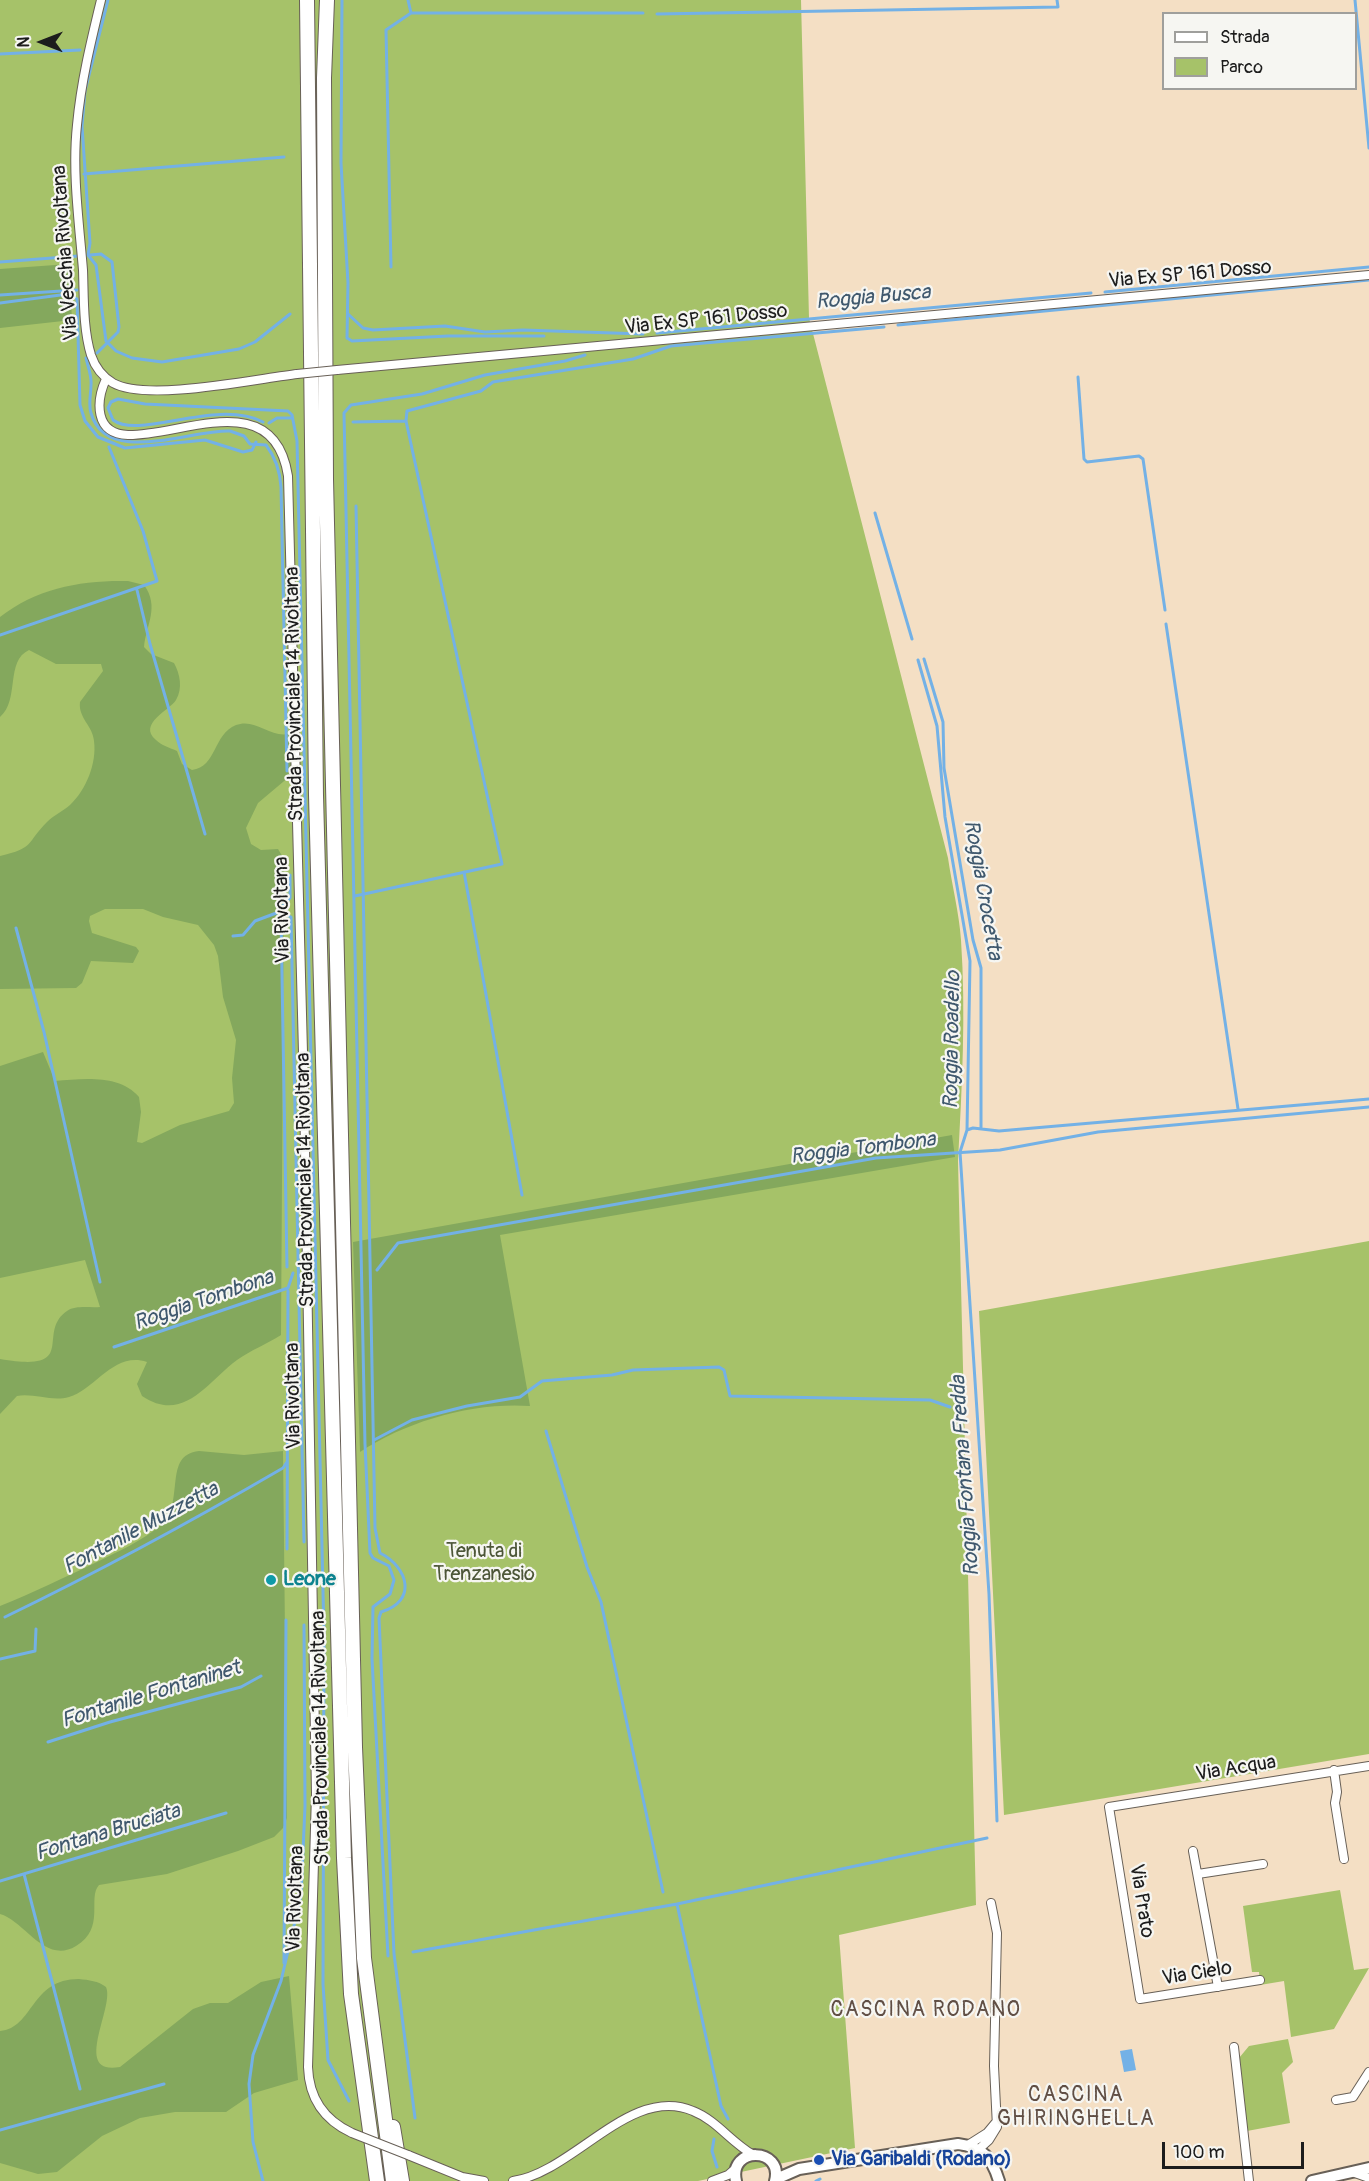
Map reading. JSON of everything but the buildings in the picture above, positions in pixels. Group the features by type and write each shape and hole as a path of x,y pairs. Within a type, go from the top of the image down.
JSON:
{"highway":[{"path":"300,0 308,59"},
{"path":"307,0 308,59"},
{"name":"Strada Provinciale 14 Rivoltana","path":"325,0 324,178 332,792 356,1747 364,1958 393,2181"},
{"name":"Strada Provinciale 14 Rivoltana","path":"308,59 316,795 345,1897 351,1995 377,2181"},
{"path":"356,1747 366,1828 378,2003 386,2078 402,2181"}],"street":[{"name":"Via Vecchia Rivoltana","path":"100,0 81,90 76,158 88,343 96,365 106,379"},
{"name":"Via Ex SP 161 Dosso","path":"106,379 126,388 148,392 338,370 1369,275"},
{"name":"Via Rivoltana","path":"106,379 98,408 102,419 117,432 134,434 215,420 240,422 263,433 275,443 288,472 304,1103 316,1760 308,2067 312,2090 323,2112 332,2122 352,2133 462,2177 484,2181"},
{"name":"Via Acqua","path":"1109,1807 1369,1766"},
{"path":"1334,1770 1337,1792 1335,1803 1344,1859"},
{"name":"Via Prato","path":"1109,1807 1140,2000"},
{"path":"1193,1851 1218,1987"},
{"path":"1197,1874 1263,1864"},
{"path":"973,2147 994,2133 997,2121 994,2066 997,1933 991,1903"},
{"name":"Via Cielo","path":"1140,2000 1260,1980"},
{"path":"1234,2047 1249,2181"},
{"path":"1336,2100 1353,2097 1369,2073"},
{"path":"513,2181 549,2170 634,2115 659,2106 673,2105 695,2112 734,2144 752,2154 763,2155 774,2164 799,2169"},
{"path":"734,2144 737,2166 736,2181"},
{"path":"774,2164 775,2180 799,2169 951,2144 973,2147 992,2162 999,2181"},
{"path":"718,2181 752,2154"},
{"path":"1312,2181 1352,2172 1367,2176"}],"green space":[{"name":"Tenuta di Trenzanesio","path":"0,0 801,0 809,318 948,858 960,930 963,995 958,1161 976,1905 839,1935 855,2148 698,2181 0,2181"},
{"path":"69,264 72,320 0,328 0,269"},
{"path":"128,581 144,585 151,601 151,616 144,647 151,654 174,663 178,672 180,686 176,700 152,723 150,728 151,734 158,742 177,751 182,764 192,770 200,768 211,757 223,735 236,725 251,724 279,734 294,732 296,771 258,803 246,828 251,844 261,850 278,849 284,859 281,1335 237,1360 194,1397 183,1403 170,1405 157,1403 142,1396 137,1384 147,1362 135,1360 115,1366 88,1387 69,1397 56,1399 17,1396 0,1414 0,1359 25,1362 40,1360 48,1356 58,1320 67,1311 78,1307 100,1307 85,1260 0,1278 0,1066 43,1052 55,1081 77,1079 111,1081 131,1090 139,1097 141,1112 137,1142 142,1143 180,1125 229,1111 234,1103 232,1078 236,1040 223,997 218,956 214,945 198,925 163,917 143,909 105,909 90,916 92,933 136,947 139,951 133,963 91,961 82,983 76,988 0,989 0,856 29,844 47,822 70,805 81,792 92,767 94,741 81,713 80,702 103,671 101,664 56,664 29,650 17,663 10,701 0,717 0,617 29,599 61,588 94,582"},
{"path":"952,1135 955,1157 500,1235 530,1406 486,1407 441,1416 398,1431 360,1452 353,1242"},
{"path":"1369,1241 1369,1754 1004,1815 979,1311"},
{"path":"199,1451 244,1455 283,1451 287,1818 283,1828 274,1837 238,1851 167,1874 99,1885 96,1891 91,1931 76,1946 65,1950 55,1950 45,1946 9,1918 0,1914 0,1606 97,1562 154,1531 168,1515 181,1461 188,1454"},
{"path":"1340,1890 1354,1970 1369,1968 1334,2029 1291,2037 1284,1981 1260,1985 1259,1972 1252,1972 1243,1906"},
{"path":"289,1976 298,2080 254,2093 226,2112 175,2112 140,2118 102,2136 57,2172 38,2174 0,2163 0,2031 20,2022 41,1995 51,1987 63,1981 79,1979 97,1982 106,1987 107,1997 96,2051 98,2061 106,2067 120,2067 193,2009 210,2003 228,2003 261,1982"},
{"path":"1288,2039 1293,2062 1282,2073 1290,2123 1247,2131 1239,2058 1249,2046"}],"water":[{"path":"1132,2049 1136,2070 1124,2072 1120,2051"}],"waterway":[{"path":"88,255 90,243 82,126 85,91 108,0"},
{"path":"342,0 341,163 348,283 347,338 352,341 448,336 544,336"},
{"path":"408,0 411,13 643,13"},
{"path":"657,14 1058,7 1057,0"},
{"path":"1355,0 1356,12"},
{"path":"391,267 386,30 411,13"},
{"path":"1357,21 1369,148"},
{"path":"0,54 80,50"},
{"path":"84,174 284,157"},
{"path":"90,255 101,254 112,262 119,327 118,332 97,353"},
{"path":"88,255 96,265 106,341 116,351 132,358 162,362 239,349 255,342 290,314"},
{"path":"0,262 78,256"},
{"name":"Roggia Busca","path":"1105,292 1369,267"},
{"path":"898,325 1369,280"},
{"path":"0,295 77,290"},
{"name":"Roggia Busca","path":"657,333 1091,293"},
{"path":"0,303 68,294 77,299 80,405 85,421 98,437 125,448 205,440 243,452 252,450 256,442"},
{"name":"Roggia Busca","path":"348,314 363,328 373,330 445,326 485,332 523,330 643,334"},
{"path":"355,896 502,864 406,421 407,411 481,391 493,382 633,359 671,346 884,327"},
{"path":"388,1956 372,1659 373,1607 390,1594 394,1580 389,1566 373,1558 370,1553 365,1444 344,413 351,405 422,394 485,375 565,361 585,355"},
{"path":"86,358 91,378 91,413 100,429 114,438 132,442 152,442 230,431 244,436 250,444 266,445 272,455 281,487 287,771"},
{"path":"1078,377 1084,459 1087,462 1139,456 1143,459 1165,610"},
{"path":"263,422 244,416 224,414 160,423 125,425 113,420 108,408 111,402 118,399 145,404 288,411 292,415 297,441 324,1635 323,1984 328,2060 349,2101"},
{"path":"269,423 277,418 292,418"},
{"path":"353,422 406,421"},
{"path":"0,635 157,581 143,531 109,447"},
{"path":"356,506 375,1528 380,1553 397,1567 405,1584 400,1600 393,1607 381,1612 379,1618 394,1954 415,2118"},
{"name":"Roggia Roadello","path":"875,513 912,639"},
{"path":"137,590 150,644 205,834"},
{"path":"1166,624 1238,1109"},
{"name":"Roggia Crocetta","path":"924,659 943,722 944,768 973,940 981,968 981,1129"},
{"name":"Roggia Roadello","path":"918,660 937,726 945,817 970,961 967,1130 973,1128 999,1131 1369,1099"},
{"path":"464,872 522,1195"},
{"path":"290,875 290,898 281,908 282,913 291,917 304,1542"},
{"path":"233,936 243,935 255,921 279,912"},
{"path":"281,917 287,1267"},
{"path":"16,928 44,1032 100,1282"},
{"name":"Roggia Tombona","path":"377,1270 398,1243 876,1158 1000,1150 1098,1132 1369,1107"},
{"name":"Roggia Fontana Fredda","path":"967,1130 960,1152 989,1594 997,1821"},
{"name":"Roggia Tombona","path":"114,1347 288,1288 293,1273"},
{"path":"287,1549 288,1291"},
{"path":"374,1440 412,1420 467,1406 520,1397 542,1381 612,1375 633,1370 719,1367 724,1370 730,1396 930,1400 950,1407"},
{"path":"546,1431 587,1567 601,1602 663,1892"},
{"name":"Fontanile Muzzetta","path":"5,1617 180,1526 283,1468 287,1462"},
{"path":"284,1963 286,1620"},
{"path":"263,2181 253,2142 249,2084 253,2055 281,1981 301,1896 305,1806 304,1625"},
{"path":"0,1659 35,1651 36,1629"},
{"name":"Fontanile Fontaninet","path":"48,1742 110,1722 241,1687 261,1676"},
{"name":"Fontana Bruciata","path":"0,1881 226,1813"},
{"path":"413,1952 677,1904 987,1838"},
{"path":"24,1874 80,2089"},
{"path":"677,1904 721,2106 728,2119"},
{"path":"0,2130 164,2084"},
{"path":"714,2139 712,2151 717,2167"},
{"path":"816,2181 820,2179"}],"place":[{"name":"Leone","path":"271,1580"},
{"name":"Via Garibaldi (Rodano)","path":"819,2160"}],"district":[{"name":"CASCINA RODANO","path":"926,2011"},
{"name":"CASCINA GHIRINGHELLA","path":"1076,2108"}]}
